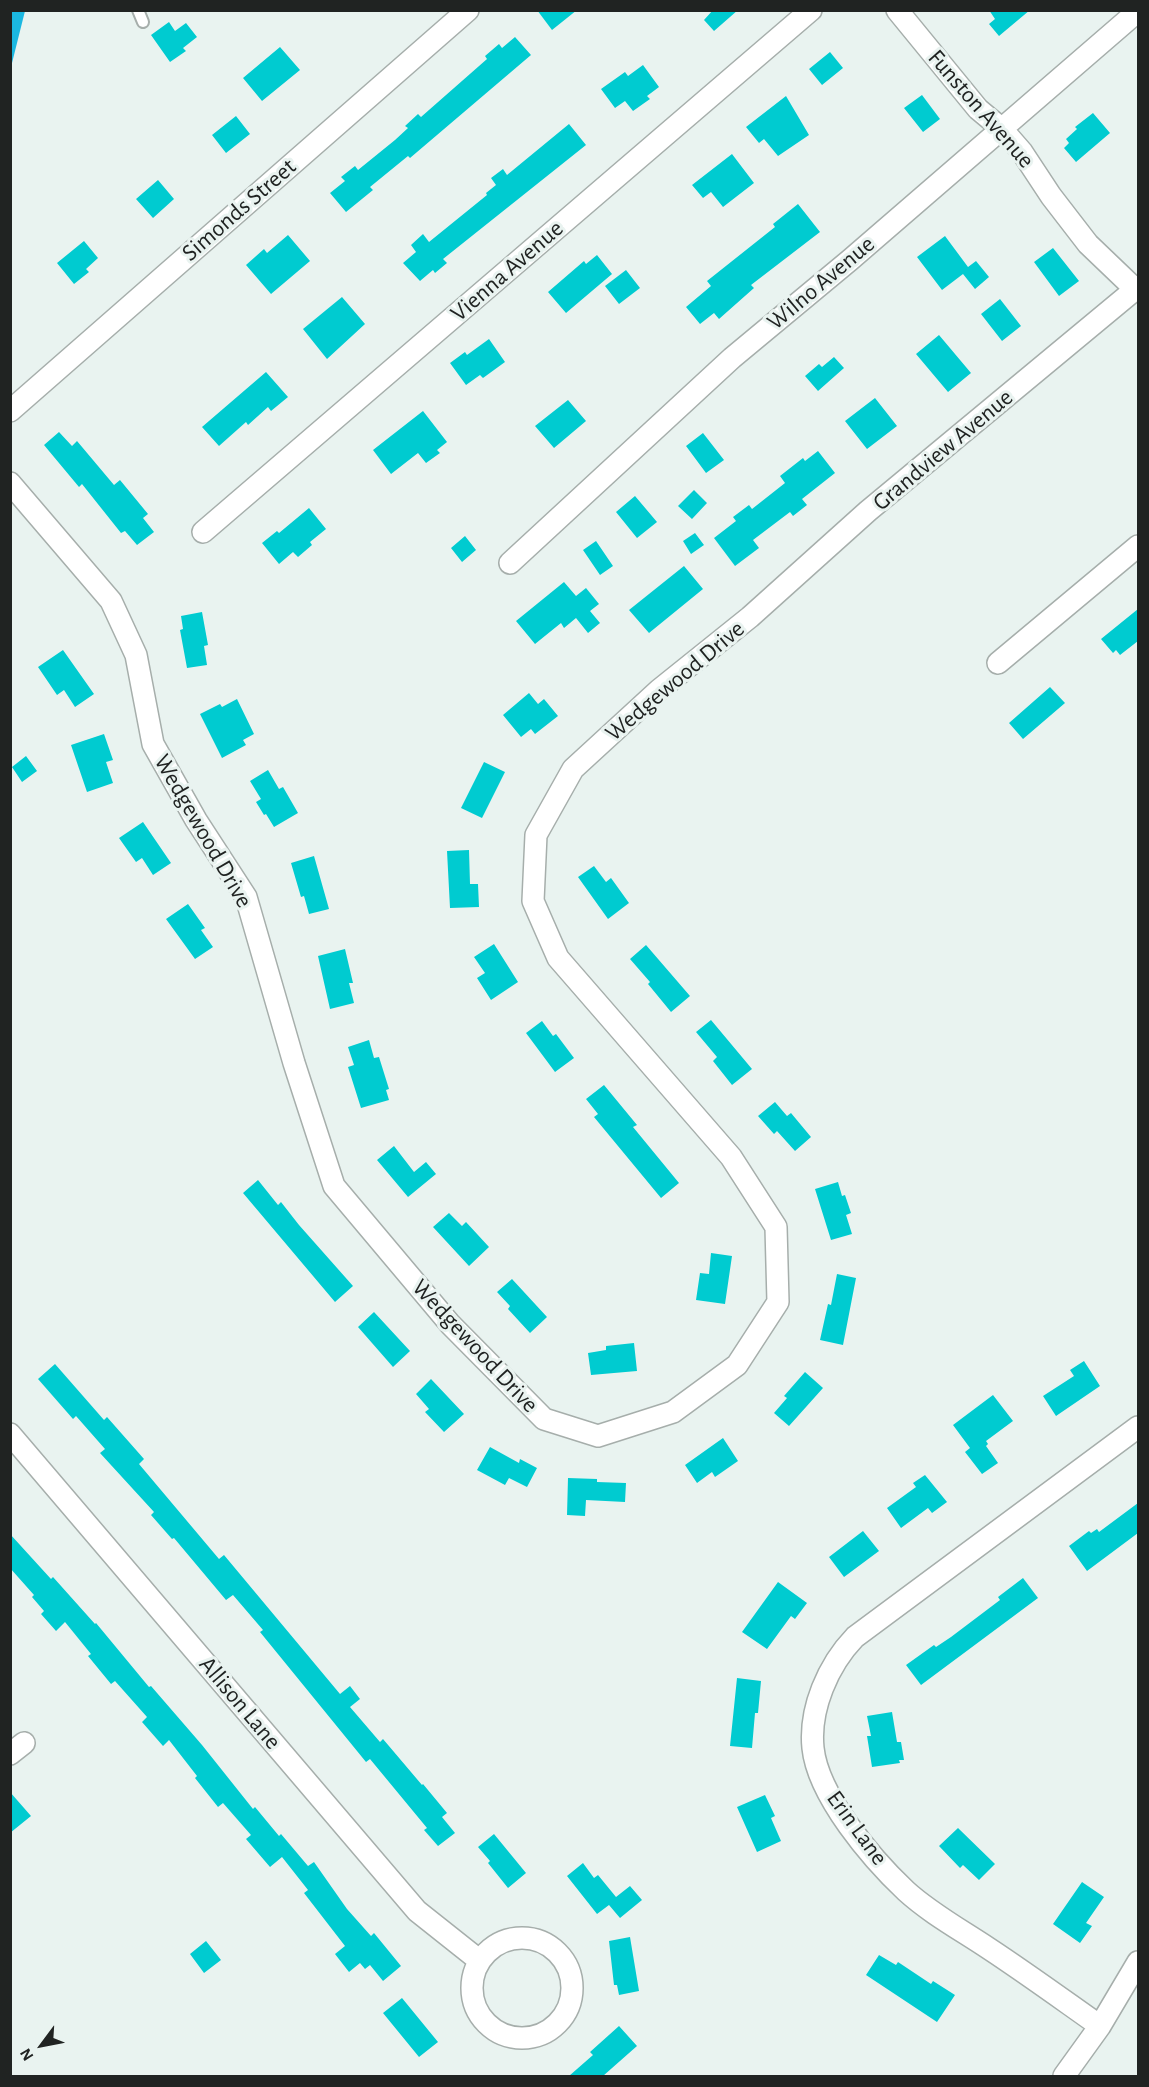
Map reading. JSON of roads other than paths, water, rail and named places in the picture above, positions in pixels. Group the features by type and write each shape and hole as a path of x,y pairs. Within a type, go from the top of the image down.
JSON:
{"street":[{"name":"Simonds Street","path":"10,411 468,10"},
{"name":"Vienna Avenue","path":"203,532 811,10"},
{"name":"Funston Avenue","path":"897,10 978,109 1002,129 1022,152 1051,196 1088,244 1137,288"},
{"name":"Wilno Avenue","path":"510,563 732,358 1138,11"},
{"name":"Grandview Avenue","path":"750,616 868,511 1137,288"},
{"name":"Wedgewood Drive","path":"10,483 111,602 136,655 153,744 196,820 246,897 294,1063 334,1186 450,1324 544,1419 598,1436 673,1412 737,1365 778,1302 776,1227 731,1157 558,958 533,901 536,835 573,769 659,690 750,616"},
{"path":"998,663 1138,546"},
{"name":"Erin Lane","path":"1100,2026 942,1917 907,1891 893,1877 865,1846 830,1796 819,1772 813,1748 814,1724 820,1695 840,1652 855,1637 1138,1427"},
{"name":"Allison Lane","path":"10,1434 417,1911 480,1961"},
{"path":"517,1938 533,1939 547,1945 560,1955 568,1969 572,1985 570,2001 564,2015 552,2028 537,2036 520,2038 504,2034 489,2026 478,2013 472,1997 473,1979 480,1961 488,1951 501,1942 517,1938"},
{"path":"1064,2076 1100,2026 1138,1962"}],"lane":[{"path":"138,10 143,22"}],"water":[{"path":"10,11 25,11 11,67"}]}
